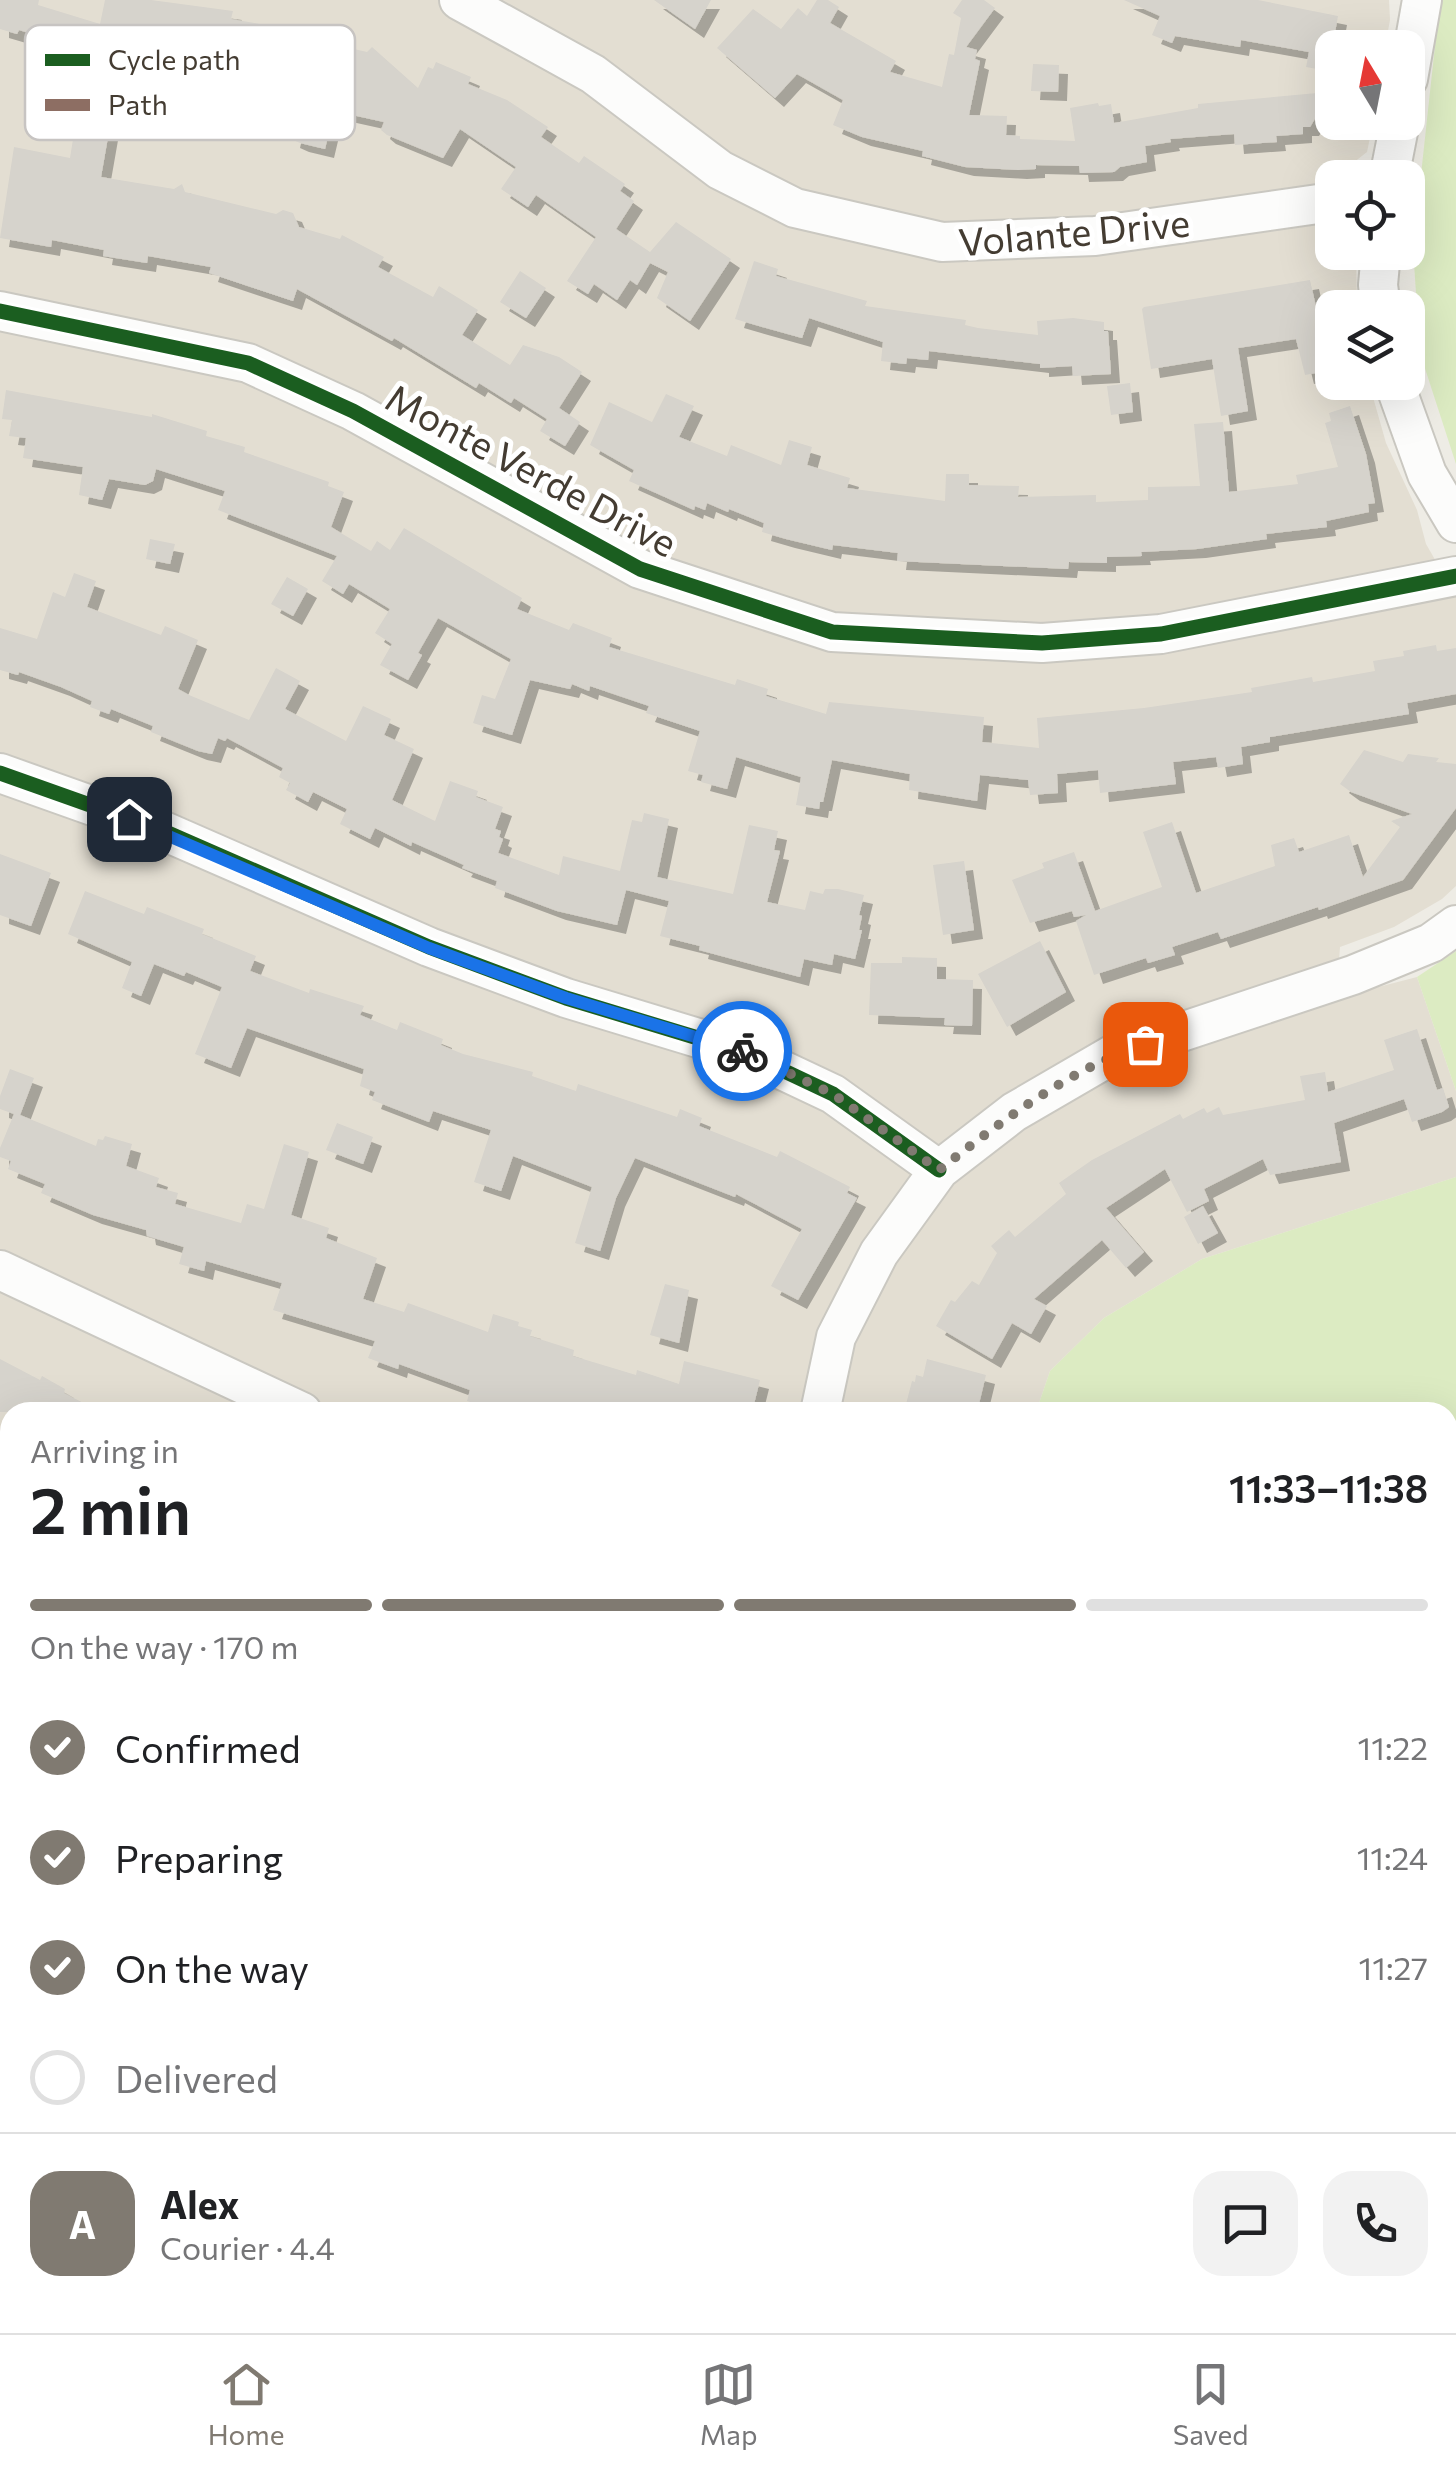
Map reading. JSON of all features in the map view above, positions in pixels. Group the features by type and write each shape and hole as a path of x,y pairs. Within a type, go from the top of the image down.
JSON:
{"street":[{"name":"Volante Drive","path":"460,0 593,74 720,170 794,208 942,242 1095,236 1315,204"},
{"path":"1417,30 1422,0"},
{"name":"Monte Verde Drive","path":"0,311 248,363 352,411 640,569 832,632 1042,643 1161,634 1456,576"},
{"path":"1400,400 1427,474 1456,523"},
{"path":"0,773 166,832 429,948 566,998 744,1052 833,1094 939,1170"},
{"path":"822,1402 836,1336 878,1253 939,1170 1014,1112 1112,1055 1354,975 1431,943 1456,924"},
{"path":"0,1270 281,1402"}],"shaded area":[{"path":"0,0 1389,0 1388,30 1315,30 1315,140 1369,140 1367,152 1357,160 1315,160 1315,270 1356,270 1357,290 1315,290 1315,400 1374,400 1386,443 1417,510 1426,544 1456,596 1456,886 1442,899 1394,927 1340,947 1336,998 1417,977 1456,1091 1456,1177 1202,1259 1104,1318 1050,1371 1039,1402 0,1402"}],"green space":[{"path":"1440,0 1456,0 1456,464 1425,368 1425,290 1416,290 1414,270 1425,270 1425,138"},
{"path":"1456,951 1456,1091 1417,977"},
{"path":"1456,1177 1456,1402 1039,1402 1050,1371 1104,1318 1202,1259"}],"building":[{"path":"0,0 39,0 38,5 100,24 105,0 151,0 233,11 231,19 266,25 25,25 25,32 19,30 17,34 0,29"},
{"path":"654,0 711,0 695,29"},
{"path":"817,0 828,0 839,7 830,23 896,61 890,72 942,87 949,54 954,55 961,18 953,13 962,0 984,0 995,8 966,47 977,50 975,59 980,61 969,115 1007,116 1006,135 1020,139 1075,141 1070,108 1098,103 1111,104 1114,123 1198,108 1198,104 1315,93 1315,119 1310,127 1303,127 1303,134 1276,136 1277,142 1235,145 1234,134 1170,139 1171,142 1145,146 1147,162 1120,167 1114,172 1080,173 1079,166 1036,165 1036,169 1018,170 965,167 833,125 843,100 797,74 775,98 717,48 753,9 781,29 798,8 807,16"},
{"path":"1124,0 1258,0 1338,16 1335,30 1315,30 1315,69 1306,67 1309,52 1241,40 1240,47 1175,36 1172,43 1152,35 1160,16"},
{"path":"372,47 418,88 428,67 433,69 436,62 471,77 468,84 507,100 548,127 541,137 579,163 584,156 625,184 620,191 634,201 616,229 650,252 676,222 731,259 690,321 657,298 668,272 650,263 637,285 630,280 617,300 594,284 588,294 567,281 596,237 536,195 528,207 501,189 516,167 460,129 443,158 387,135 381,130 384,122 355,116 355,49 367,52"},
{"path":"1033,64 1059,65 1058,92 1031,91"},
{"path":"73,140 107,140 101,177 174,189 182,184 185,192 276,214 283,210 293,213 299,227 340,239 342,235 384,257 378,267 433,297 439,286 478,310 462,335 510,365 523,345 559,357 582,372 559,408 580,422 565,446 540,431 547,419 514,398 511,403 479,383 476,388 394,338 392,341 297,289 293,301 209,273 211,267 148,256 147,263 103,256 104,250 52,240 51,247 0,238 14,147 70,158"},
{"path":"293,140 327,140 325,149"},
{"path":"754,261 778,269 776,276 867,301 865,306 966,320 965,325 978,328 1038,335 1037,321 1073,318 1104,322 1111,374 1073,376 1072,366 1040,368 1040,364 929,351 928,360 907,358 906,364 881,361 883,342 809,318 802,338 735,319"},
{"path":"520,271 546,288 526,318 500,302"},
{"path":"1310,280 1315,302 1315,373 1305,375 1296,339 1238,348 1248,411 1221,416 1212,359 1151,369 1144,307"},
{"path":"1130,383 1133,412 1111,415 1107,386"},
{"path":"6,390 152,414 207,431 206,436 245,447 244,452 329,482 328,486 344,492 331,527 371,551 377,541 390,550 404,528 522,598 517,609 569,630 573,623 612,638 609,647 735,685 737,679 768,689 766,696 826,714 829,702 984,717 982,742 1039,748 1037,718 1144,708 1252,692 1251,688 1312,677 1313,682 1375,671 1373,661 1436,645 1437,651 1456,648 1456,694 1407,703 1409,714 1270,737 1270,742 1241,747 1243,764 1218,768 1216,757 1173,762 1176,784 1100,793 1098,770 1057,774 1058,793 1030,795 1028,780 980,775 977,801 909,790 910,774 832,760 819,809 796,805 801,777 736,757 727,789 701,782 703,775 688,771 700,731 646,713 649,706 590,686 589,691 572,684 570,689 530,680 512,735 473,723 482,695 495,699 511,659 438,618 408,680 380,665 392,644 375,633 390,609 349,584 343,594 322,581 337,556 218,510 225,491 156,469 153,481 145,485 109,479 102,500 79,495 83,467 23,458 26,438 9,436 12,420 2,419"},
{"path":"666,394 694,406 679,437 727,456 731,445 781,465 789,440 812,447 807,465 850,478 847,488 945,501 946,474 969,474 969,485 1019,486 1018,497 1096,495 1096,502 1148,500 1148,487 1200,486 1194,424 1223,422 1229,492 1298,484 1296,475 1338,467 1325,423 1331,421 1329,413 1350,406 1366,454 1375,503 1368,504 1369,512 1326,521 1327,527 1266,534 1267,539 1197,549 1107,557 1107,563 1069,562 1068,569 897,561 898,553 833,545 832,550 762,532 764,523 729,509 728,512 707,503 705,510 695,506 694,510 629,481 634,470 590,445 609,402 652,422"},
{"path":"150,539 175,544 170,564 146,559"},
{"path":"74,573 96,581 87,607 161,635 165,626 198,640 178,689 189,695 249,720 276,668 300,681 285,709 346,741 363,706 391,719 384,735 414,749 392,800 435,821 450,781 478,791 476,797 503,807 495,829 501,831 499,837 503,839 498,853 559,875 563,856 620,871 632,820 642,822 644,813 669,819 657,877 733,894 749,825 778,831 774,850 780,851 767,902 805,910 810,891 823,894 825,889 838,889 864,895 855,959 834,954 832,965 804,959 800,977 699,950 700,946 660,936 669,901 626,890 617,925 557,911 495,888 497,881 412,842 411,846 375,828 370,839 340,824 347,809 313,792 308,802 286,790 290,783 279,777 283,768 227,738 218,738 212,754 198,751 151,732 153,726 111,709 109,714 90,707 92,701 61,687 19,672 18,675 0,670 0,628 37,639 53,592 65,597"},
{"path":"287,577 308,589 293,616 271,604"},
{"path":"1364,750 1403,762 1408,754 1456,764 1456,808 1403,880 1221,939 1218,932 1172,947 1175,955 1148,963 1146,958 1094,975 1076,921 1086,915 1074,917 1072,911 1030,923 1012,880 1044,868 1042,863 1074,852 1095,911 1162,887 1143,832 1172,822 1196,893 1275,866 1271,845 1294,838 1299,852 1349,835 1363,877 1400,827 1391,821 1412,814 1351,792 1340,784"},
{"path":"0,854 51,873 31,926 0,915"},
{"path":"964,861 974,930 943,935 933,865"},
{"path":"85,891 144,914 147,907 204,929 202,934 256,956 250,971 309,993 310,989 364,1006 360,1015 397,1030 400,1022 443,1039 441,1045 463,1054 533,1072 532,1076 576,1091 578,1084 677,1117 680,1109 702,1118 699,1126 777,1157 780,1151 850,1187 847,1193 857,1198 798,1300 771,1286 802,1229 736,1194 735,1197 635,1158 616,1198 600,1251 575,1243 592,1187 513,1156 501,1191 474,1182 491,1130 433,1111 429,1122 372,1100 375,1092 360,1086 364,1069 247,1028 231,1068 195,1054 222,987 154,964 141,996 122,988 132,962 68,934"},
{"path":"1040,941 1066,992 1007,1027 978,974"},
{"path":"902,957 937,958 937,979 973,980 972,1026 944,1025 945,1018 869,1015 871,963 902,963"},
{"path":"1417,1029 1437,1090 1443,1088 1449,1107 1442,1112 1412,1122 1404,1099 1334,1123 1341,1162 1270,1175 1263,1159 1204,1189 1209,1201 1187,1212 1165,1169 1106,1208 1144,1252 1126,1268 1102,1240 1034,1299 1047,1306 1031,1334 1012,1323 992,1359 936,1326 951,1300 955,1302 972,1281 979,1285 997,1253 991,1246 1009,1230 1015,1237 1066,1194 1059,1183 1092,1160 1180,1114 1183,1119 1204,1108 1207,1113 1219,1107 1223,1115 1305,1100 1300,1076 1325,1072 1328,1092 1394,1070 1384,1040"},
{"path":"10,1069 34,1078 20,1115 96,1146 98,1139 105,1136 132,1144 126,1166 159,1178 156,1187 178,1193 175,1204 241,1223 247,1204 264,1209 284,1144 309,1152 291,1215 329,1228 326,1238 377,1258 363,1299 404,1312 408,1303 488,1332 493,1314 519,1322 518,1326 532,1330 530,1336 574,1350 573,1356 679,1384 684,1361 760,1380 754,1402 467,1401 470,1390 399,1364 398,1369 368,1358 375,1341 273,1310 282,1283 206,1261 204,1271 179,1264 184,1247 41,1193 45,1184 8,1169 11,1161 0,1157 14,1114 0,1109 0,1096"},
{"path":"337,1123 373,1137 363,1164 326,1150"},
{"path":"1203,1206 1218,1233 1198,1244 1184,1217"},
{"path":"665,1284 689,1290 679,1343 650,1335"},
{"path":"0,1359 40,1380 42,1376 82,1402 0,1402"},
{"path":"927,1359 986,1375 979,1402 907,1402 912,1381 915,1382 916,1375 923,1377"}],"cycle path":[{"path":"0,311 248,363 353,411 640,569 832,632 1042,643 1161,634 1456,576"},
{"path":"0,773 166,832 429,947 566,998 744,1052 833,1094 939,1170"}],"way so far":[{"path":"742,1051 833,1094 939,1170 1014,1112 1112,1055 1145,1044"}],"route":[{"path":"129,819 429,948 566,998 742,1051"}]}
